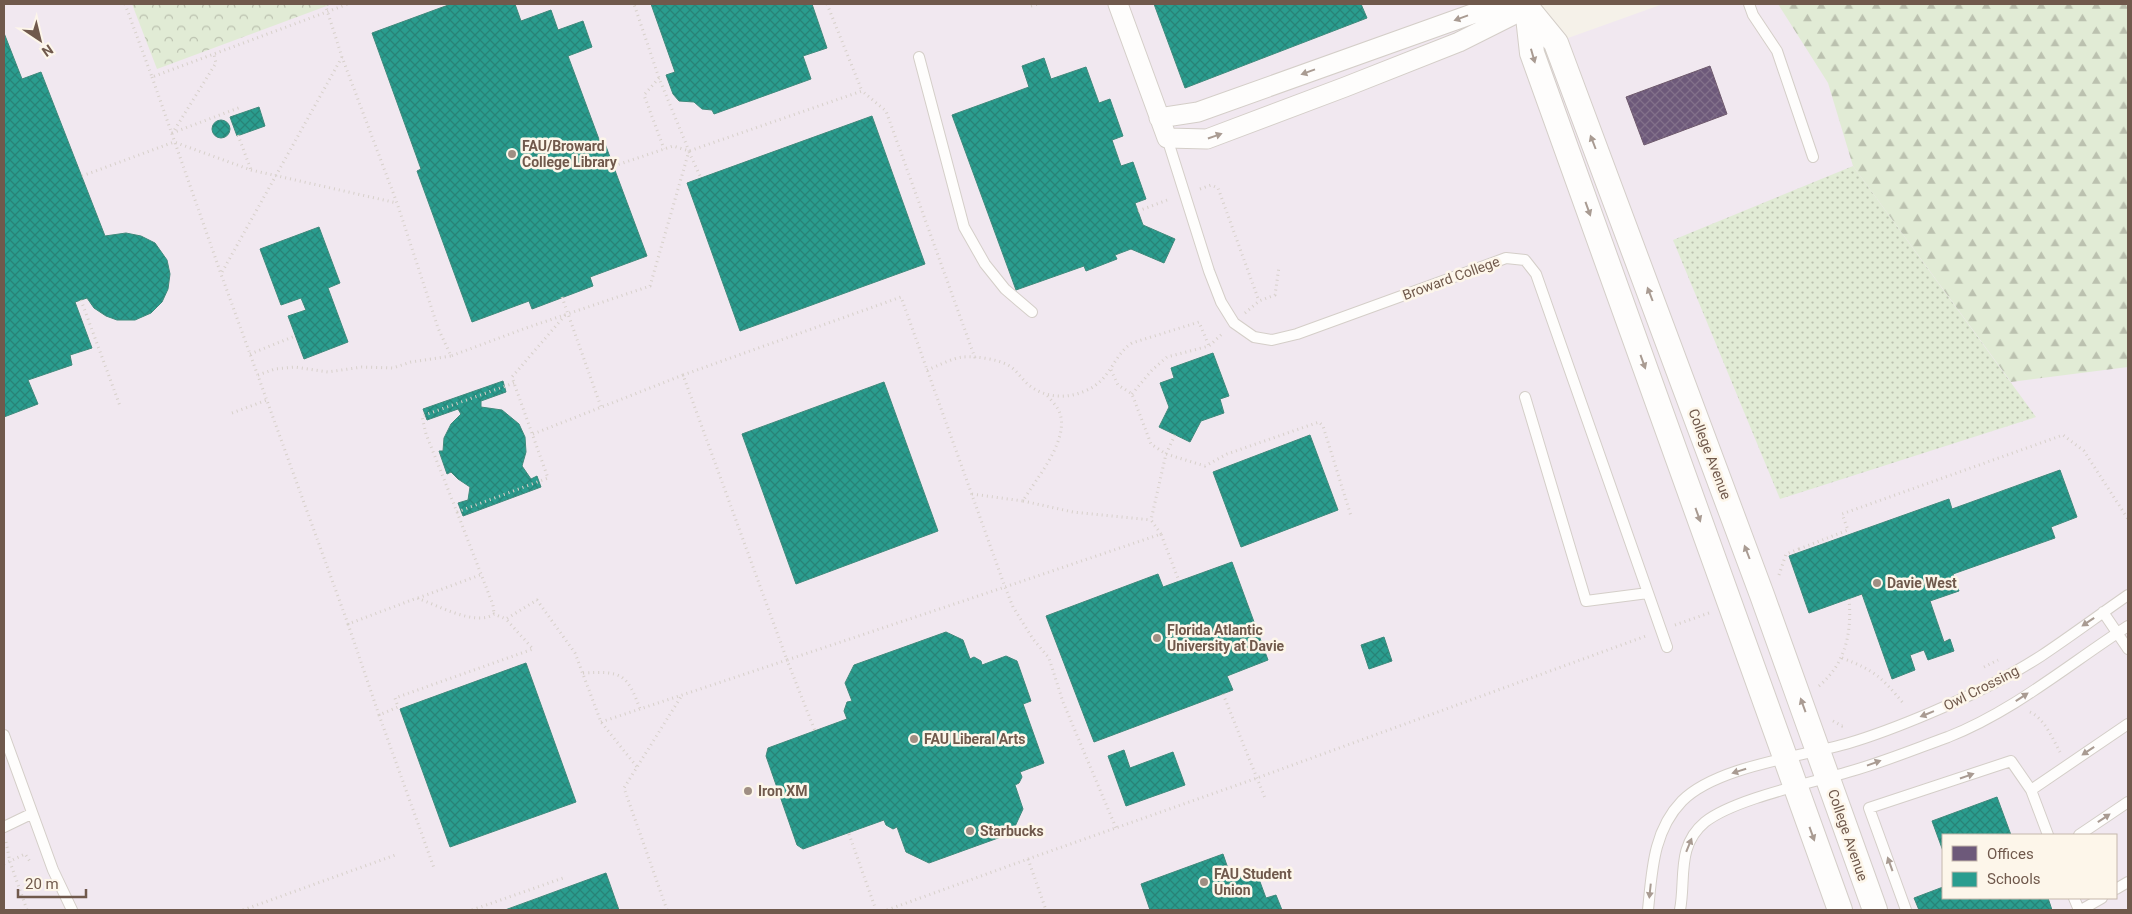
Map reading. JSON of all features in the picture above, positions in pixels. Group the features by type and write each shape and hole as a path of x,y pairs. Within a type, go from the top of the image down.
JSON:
{"street":[{"name":"Broward College","path":"1118,4 1166,138"},
{"path":"1159,118 1198,112 1475,13 1529,5"},
{"path":"1166,138 1207,139 1345,88 1459,42 1529,5"},
{"path":"1529,5 1532,53 1840,910"},
{"name":"College Avenue","path":"1529,5 1556,43 1759,585 1875,910"}],"lane":[{"path":"1749,4 1753,15 1777,51 1813,157"},
{"path":"919,56 964,227 985,264 1005,289 1032,312"},
{"name":"Broward College","path":"1166,138 1209,271 1221,302 1234,323 1254,337 1272,340 1306,330 1506,258 1525,260 1536,274 1667,647"},
{"path":"1525,397 1586,601 1648,593"},
{"name":"Owl Crossing","path":"1648,910 1654,858 1659,836 1670,815 1683,800 1703,786 1735,772 1850,743 1931,713 1972,694 2040,656 2128,595"},
{"path":"2103,612 2128,649"},
{"name":"Owl Crossing","path":"1680,910 1684,857 1691,838 1705,822 1725,811 1858,769 1950,736 1986,719 2018,700 2128,626"},
{"path":"2031,790 2128,724"},
{"path":"4,735 31,814 59,886 72,910"},
{"path":"1906,910 1869,808 2011,761 2031,790 2048,834"},
{"path":"2080,834 2128,802"},
{"path":"5,827 31,814"},
{"path":"2117,888 2128,882"},
{"path":"2080,910 2100,899"}],"path":[{"path":"125,4 348,624 423,844 434,868"},
{"path":"325,4 342,57 397,204 438,328 451,356"},
{"path":"152,77 348,4"},
{"path":"634,4 659,78 701,178"},
{"path":"827,4 862,91 886,111 975,358"},
{"path":"1031,6 1038,4"},
{"path":"174,142 172,133 216,64 214,54"},
{"path":"221,274 342,57"},
{"path":"659,78 644,95 664,148"},
{"path":"614,166 673,146 689,151 862,91"},
{"path":"172,133 242,107"},
{"path":"238,135 251,170"},
{"path":"82,176 174,142 251,170 397,204"},
{"path":"258,375 276,370 295,368 328,372 362,367 393,368 411,362 451,356 568,313 650,286 689,151"},
{"path":"1218,188 1259,301"},
{"path":"1132,394 1152,370 1167,357 1209,346 1259,301 1275,294 1279,267"},
{"path":"562,297 601,407"},
{"path":"533,434 682,374 901,297 1005,587 1028,631 1049,658 1062,702 1116,828"},
{"path":"81,300 120,406"},
{"path":"457,512 548,478 512,377 568,313"},
{"path":"927,370 962,357 975,358 1008,365 1031,387 1045,393 1057,397 1071,396 1086,391 1100,382 1111,370 1125,348 1132,343 1200,322 1209,346"},
{"path":"250,354 295,336"},
{"path":"1111,370 1118,385 1132,394 1151,444 1166,454 1205,466 1227,454 1319,422 1323,426 1351,516"},
{"path":"682,374 815,731"},
{"path":"494,614 493,605 426,434 422,416 514,383"},
{"path":"1022,501 1055,450 1062,426 1059,410 1045,393"},
{"path":"232,413 267,400"},
{"path":"1175,435 1166,454 1151,520 1161,534 1179,581"},
{"path":"1778,577 1786,554 1799,551 1848,530 1842,514 2063,435 2084,452 2128,519"},
{"path":"972,494 1022,501 1073,512 1151,520"},
{"path":"601,722 1161,534"},
{"path":"348,624 480,575"},
{"path":"379,715 398,707 395,698 533,649 506,619 494,614 480,620 464,616 418,598"},
{"path":"1813,692 1824,682 1842,658 1851,621 1849,599"},
{"path":"506,619 537,600 576,652 601,722 637,767"},
{"path":"887,910 1710,613"},
{"path":"1842,658 1866,668 1883,679 1904,704"},
{"path":"1978,671 2002,658"},
{"path":"583,673 614,673 625,678 631,686 640,709"},
{"path":"1223,694 1265,798"},
{"path":"667,910 624,788 682,695"},
{"path":"1895,708 1913,701"},
{"path":"1829,719 1842,726 1850,724"},
{"path":"5,827 10,862 27,910"},
{"path":"849,834 876,910"},
{"path":"4,864 25,854 35,869"},
{"path":"243,910 398,854"},
{"path":"1028,859 1046,910"},
{"path":"472,910 566,877"},
{"path":"485,906 487,910"}],"shaded area":[{"path":"4,4 1509,4 1529,52 1663,4 2128,4 2128,910 4,910"}],"green space":[{"path":"132,4 332,4 157,69"},
{"path":"1778,4 2128,5 2128,367 2011,382 1853,166 1828,83"},
{"path":"1853,166 2036,417 1780,499 1673,240"}],"building: Offices":[{"path":"1710,66 1727,114 1644,145 1626,97"}],"building: Schools":[{"name":"FAU/Broward College Library","path":"451,4 515,4 521,21 551,10 558,30 583,21 592,47 568,56 600,142 604,141 647,256 590,277 593,286 532,309 529,301 472,322 417,171 421,169 372,33"},
{"path":"651,4 812,4 827,48 803,56 811,79 714,114 712,110 702,109 694,102 679,101 673,94 666,75 675,72"},
{"path":"1154,4 1361,4 1367,18 1185,88"},
{"path":"4,33 22,79 41,72 105,236 126,233 141,236 155,243 167,260 170,274 168,289 162,302 151,313 135,320 117,320 106,316 94,308 87,298 75,302 92,348 70,355 72,365 28,380 38,404 4,417"},
{"path":"1044,58 1051,79 1086,67 1099,103 1110,99 1123,136 1112,140 1121,166 1133,162 1146,199 1135,203 1143,225 1175,239 1164,263 1131,249 1115,255 1117,259 1086,271 1084,266 1016,290 952,115 1029,87 1022,66"},
{"path":"259,107 265,126 237,136 230,117"},
{"path":"872,116 925,264 740,331 687,183"},
{"path":"221,120 229,125 230,129 225,137 221,138 213,133 212,129 217,121"},
{"path":"319,227 340,283 328,288 348,342 304,359 288,316 306,310 301,298 281,305 260,249"},
{"path":"1213,353 1229,396 1220,399 1224,413 1201,421 1190,442 1159,427 1169,407 1160,383 1174,378 1171,368"},
{"path":"503,381 506,392 481,401 481,407 502,410 519,424 525,437 526,452 522,466 531,479 537,476 541,487 463,516 458,503 468,500 470,487 451,472 447,474 439,451 443,451 444,438 451,424 461,414 458,409 427,420 423,409"},
{"path":"884,382 938,531 796,584 742,434"},
{"path":"1310,435 1338,510 1241,547 1213,472"},
{"name":"Davie West","path":"2060,470 2077,517 2051,527 2055,538 1953,574 1959,591 1930,601 1944,642 1950,639 1954,651 1928,660 1924,650 1910,655 1915,670 1892,679 1862,594 1809,613 1789,556 1949,499 1952,509"},
{"name":"Florida Atlantic University at Davie","path":"1232,562 1268,660 1227,676 1233,690 1094,742 1046,616 1158,574 1163,587"},
{"name":"FAU Liberal Arts","path":"946,632 963,640 970,659 974,657 981,661 982,665 1006,656 1017,661 1031,701 1023,704 1044,763 1020,772 1022,777 1019,783 1015,785 1023,809 1012,833 929,863 906,852 897,827 893,829 886,825 884,820 803,849 797,845 766,756 768,748 847,719 844,711 847,702 852,701 845,683 854,665"},
{"path":"1384,637 1392,661 1369,669 1361,645"},
{"path":"526,663 576,802 450,847 400,709"},
{"path":"1124,750 1130,768 1173,752 1185,785 1126,806 1108,756"},
{"path":"1997,797 2011,834 1942,834 1942,848 1932,821"},
{"name":"FAU Student Union","path":"1223,854 1232,880 1256,871 1266,898 1276,895 1282,910 1150,910 1141,884"},
{"path":"606,873 619,910 505,910"},
{"path":"1942,887 1942,899 2048,899 2052,910 1919,910 1914,898"}],"place":[{"name":"FAU/Broward College Library","path":"512,154"},
{"name":"Davie West","path":"1877,583"},
{"name":"Florida Atlantic University at Davie","path":"1157,638"},
{"name":"FAU Liberal Arts","path":"914,739"},
{"name":"Iron XM","path":"748,791"},
{"name":"Starbucks","path":"970,831"},
{"name":"FAU Student Union","path":"1204,882"}]}
